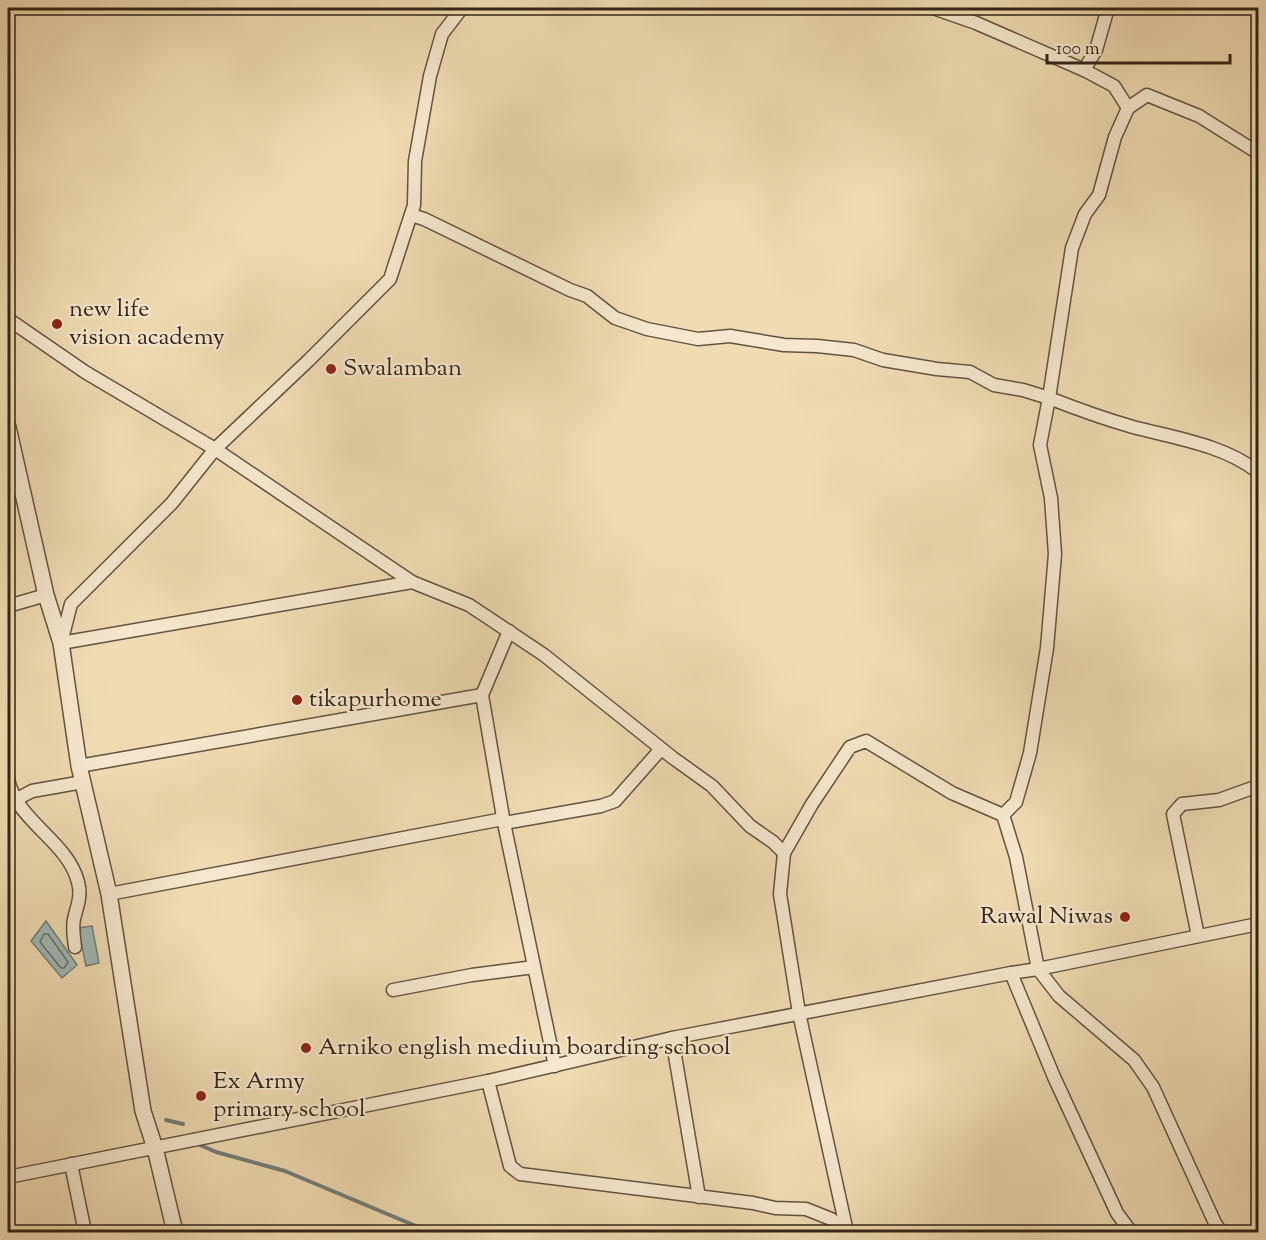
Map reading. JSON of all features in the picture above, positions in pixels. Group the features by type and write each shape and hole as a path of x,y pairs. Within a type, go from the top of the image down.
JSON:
{"street":[{"path":"61,643 71,604 172,503 215,449 390,279 414,205 415,161 430,76 442,34 462,8"},
{"path":"933,8 976,23 1084,70 1114,86 1128,108"},
{"path":"1084,70 1096,50 1108,8"},
{"path":"1003,815 1016,802 1030,753 1047,648 1055,554 1051,498 1040,445 1072,248 1085,214 1099,195 1115,137 1128,108 1147,95 1198,116 1258,153"},
{"path":"411,215 424,219 570,290 587,296 615,318 647,329 698,339 730,336 784,345 854,350 883,360 970,372 994,386 1023,390 1091,414 1197,444 1242,460 1258,472"},
{"path":"8,319 85,372 215,449 412,582 469,605 544,655 661,749 712,786 750,826 784,853"},
{"path":"8,427 46,595 61,643 79,766 109,894 143,1111 155,1148 175,1233"},
{"path":"61,643 412,582"},
{"path":"8,606 46,595"},
{"path":"509,631 482,695 503,821 555,1066"},
{"path":"79,766 482,695"},
{"path":"847,1232 799,1013 780,894 784,853 812,804 850,747 866,741 952,793 1003,815 1016,857 1038,969 1059,996 1134,1060 1153,1087 1221,1233"},
{"path":"109,894 503,821 601,806 615,801 661,749"},
{"path":"8,779 24,812 61,850 75,874 80,892 80,901 74,920 75,947"},
{"path":"17,800 32,791 83,782"},
{"path":"1198,936 1173,814 1182,804 1219,800 1258,786"},
{"path":"8,1177 488,1081 672,1038 1038,969 1258,924"},
{"path":"393,990 472,975 534,967"},
{"path":"1011,973 1054,1077 1112,1202 1131,1233"},
{"path":"672,1038 699,1197"},
{"path":"488,1081 510,1166 520,1174 753,1203 775,1208 807,1209 831,1219 847,1232"},
{"path":"70,1164 85,1233"}],"water":[{"path":"46,921 77,965 62,978 31,941"},
{"path":"92,926 99,963 86,966 78,928"}],"waterway":[{"path":"166,1120 183,1124"},
{"path":"200,1145 216,1152 285,1171 423,1229 441,1232"}],"place":[{"name":"new life vision academy","path":"57,324"},
{"name":"Swalamban","path":"331,369"},
{"name":"tikapurhome","path":"297,700"},
{"name":"Rawal Niwas","path":"1125,917"},
{"name":"Arniko english medium boarding school","path":"306,1048"},
{"name":"Ex Army primary school","path":"201,1096"}]}
